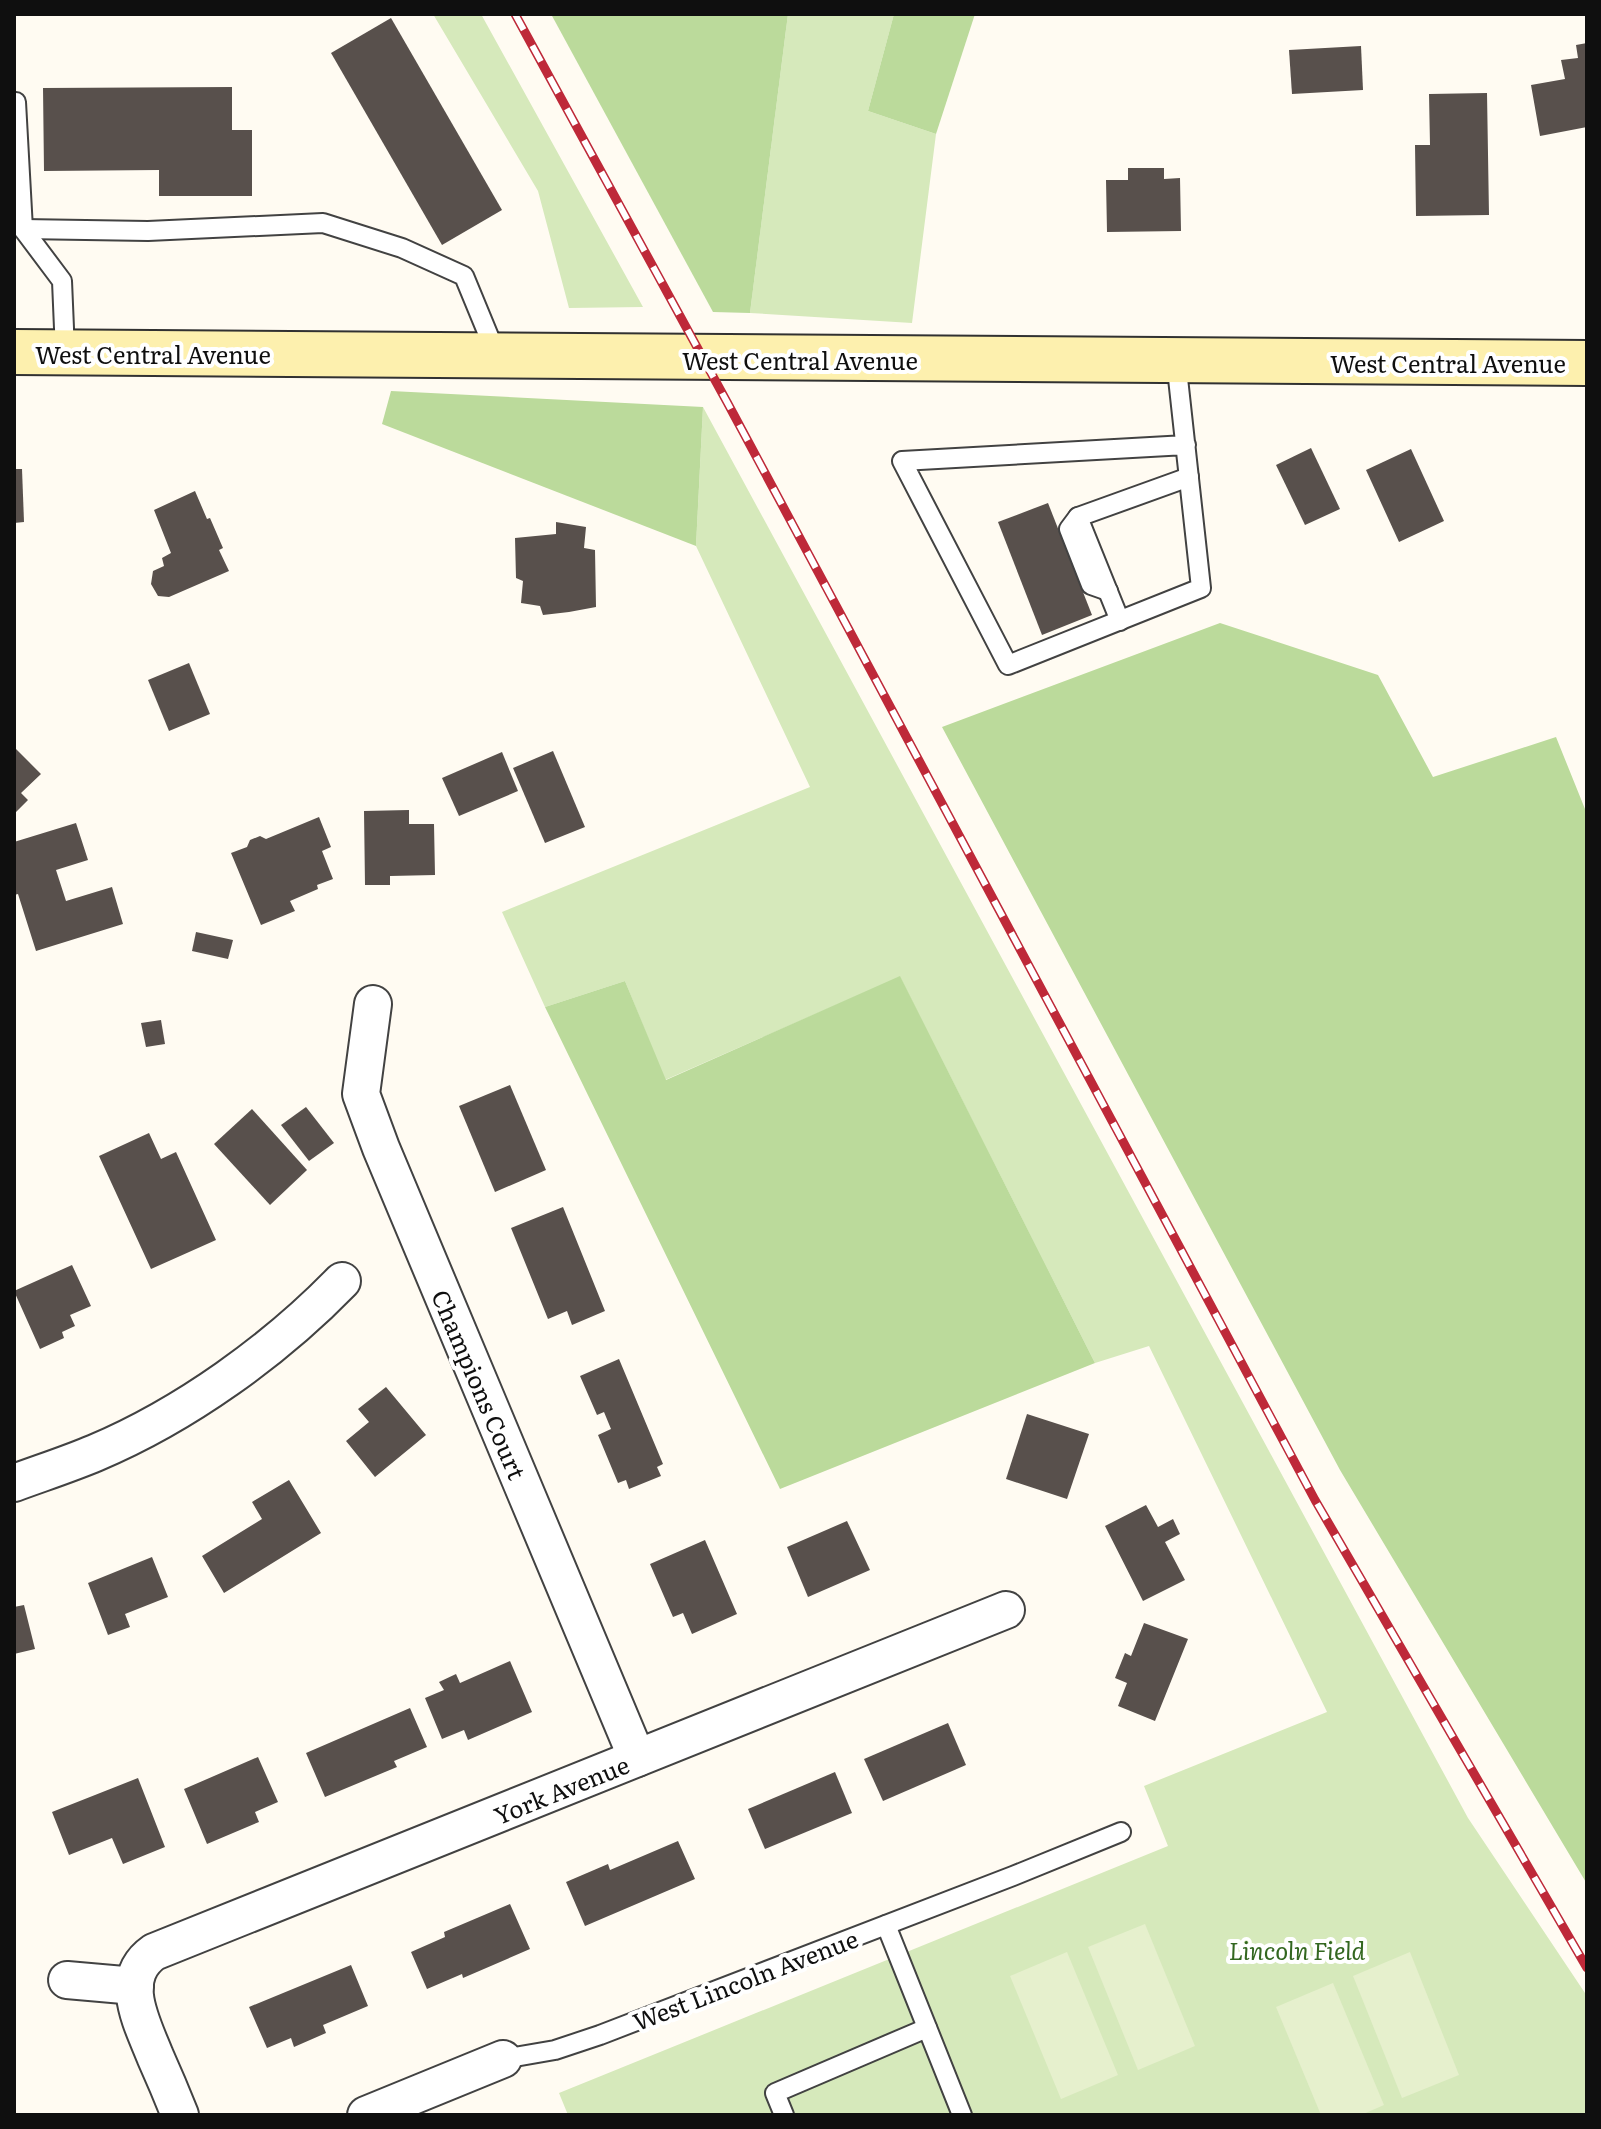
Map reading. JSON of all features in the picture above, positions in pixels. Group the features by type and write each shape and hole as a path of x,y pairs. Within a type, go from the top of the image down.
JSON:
{"main road":[{"name":"West Central Avenue","path":"14,352 1587,363"}],"street":[{"name":"Champions Court","path":"373,1004 361,1094 387,1163 637,1758"},
{"path":"14,1483 96,1452 151,1425 215,1387 271,1346 342,1281"},
{"name":"York Avenue","path":"135,1986 145,1958 154,1952 1006,1610"},
{"path":"67,1980 135,1986 136,2012 180,2115"},
{"name":"West Lincoln Avenue","path":"366,2115 503,2059"}],"lane":[{"path":"14,102 23,229 62,281 65,352"},
{"path":"23,229 148,231 323,223 402,248 464,276 498,356"},
{"path":"1176,360 1186,445 1201,588 1008,665 902,461 1186,445"},
{"path":"1120,621 1108,591 1091,585 1069,529 1078,517 1189,477"},
{"name":"West Lincoln Avenue","path":"503,2059 555,2050 600,2035 1121,1832"},
{"path":"886,1925 962,2115"},
{"path":"784,2115 775,2093 927,2028"}],"green space":[{"path":"433,14 481,14 643,307 569,308 538,191"},
{"path":"551,14 788,14 750,313 713,312"},
{"path":"788,14 894,14 868,111 936,134 912,323 750,313"},
{"path":"894,14 975,14 936,134 868,111"},
{"path":"391,391 703,407 696,546 382,424"},
{"name":"Lincoln Field","path":"703,407 1468,1818 1587,1996 1587,2115 568,2115 559,2093 1168,1846 1144,1786 1327,1712 1149,1346 1095,1363 900,977 665,1080 625,981 545,1007 502,912 810,787 696,546"},
{"path":"1220,623 1378,675 1433,777 1556,737 1587,814 1587,1884 1340,1470 942,727"},
{"path":"900,976 1095,1363 780,1489 545,1007 625,981 666,1080"},
{"path":"1145,1924 1195,2046 1138,2070 1088,1947"},
{"path":"1067,1952 1118,2075 1061,2099 1010,1976"},
{"path":"1410,1952 1459,2075 1402,2098 1353,1976"},
{"path":"1333,1983 1384,2105 1361,2115 1321,2115 1276,2007"}],"building":[{"path":"391,18 502,210 442,245 331,53"},
{"path":"1587,43 1587,127 1540,136 1531,85 1565,79 1561,60 1578,58 1576,45"},
{"path":"1361,46 1363,90 1292,94 1289,50"},
{"path":"232,87 232,130 252,130 252,196 159,196 159,170 44,171 43,88"},
{"path":"1487,93 1489,215 1416,216 1415,145 1430,145 1429,94"},
{"path":"1128,168 1164,168 1164,179 1180,178 1181,231 1107,232 1106,180 1128,180"},
{"path":"1311,448 1340,509 1305,525 1276,465"},
{"path":"1411,449 1444,521 1399,542 1366,470"},
{"path":"14,469 22,469 24,522 14,523"},
{"path":"195,491 223,548 219,550 229,571 169,597 158,596 151,584 153,571 164,566 162,558 171,553 154,510"},
{"path":"1048,503 1092,615 1042,635 998,522"},
{"path":"556,522 586,527 584,548 595,550 596,607 543,615 540,606 521,603 523,581 516,578 515,538 556,534"},
{"path":"189,663 210,714 169,731 148,680"},
{"path":"14,747 41,774 21,793 28,800 14,814"},
{"path":"553,751 585,827 545,843 513,768"},
{"path":"502,752 518,791 459,816 442,778"},
{"path":"409,810 409,824 434,824 435,875 390,876 390,885 365,885 364,811"},
{"path":"319,817 331,847 322,851 333,879 290,901 295,911 261,925 231,853 247,847 250,840 260,836 266,839"},
{"path":"76,823 88,860 56,870 66,901 112,887 123,924 36,951 18,894 14,895 14,842"},
{"path":"196,932 233,940 228,959 192,951"},
{"path":"161,1020 165,1044 146,1047 141,1023"},
{"path":"510,1085 546,1170 495,1192 459,1106"},
{"path":"306,1107 334,1143 309,1161 281,1125"},
{"path":"252,1109 307,1170 270,1205 214,1144"},
{"path":"149,1133 161,1159 176,1152 216,1240 151,1269 99,1156"},
{"path":"563,1207 605,1311 572,1325 567,1311 548,1319 511,1228"},
{"path":"72,1265 91,1306 70,1315 75,1326 62,1332 64,1338 40,1349 14,1291"},
{"path":"619,1359 663,1464 657,1467 661,1476 629,1489 626,1480 618,1483 598,1435 611,1429 604,1412 597,1415 580,1376"},
{"path":"386,1387 426,1435 375,1477 346,1441 369,1422 358,1409"},
{"path":"1027,1414 1089,1434 1067,1499 1006,1479"},
{"path":"289,1480 321,1533 224,1593 202,1556 262,1519 252,1502"},
{"path":"1146,1505 1158,1527 1173,1519 1180,1534 1165,1542 1185,1580 1143,1601 1105,1526"},
{"path":"847,1521 870,1570 808,1597 787,1547"},
{"path":"705,1540 737,1614 692,1634 683,1613 673,1617 650,1564"},
{"path":"152,1557 168,1597 125,1614 130,1627 108,1635 88,1583"},
{"path":"24,1605 35,1649 14,1654 14,1607"},
{"path":"1144,1623 1188,1639 1155,1721 1118,1706 1127,1683 1115,1678 1125,1653 1131,1656"},
{"path":"510,1661 532,1712 468,1740 464,1730 442,1739 425,1698 444,1690 439,1682 456,1674 460,1683"},
{"path":"410,1708 427,1747 394,1761 397,1767 325,1797 306,1753"},
{"path":"948,1723 966,1765 883,1801 864,1759"},
{"path":"258,1757 278,1802 255,1812 259,1822 207,1844 184,1789"},
{"path":"835,1772 852,1813 765,1849 748,1809"},
{"path":"138,1778 165,1847 123,1864 112,1838 69,1855 52,1812"},
{"path":"678,1841 695,1879 585,1926 566,1882 608,1864 610,1870"},
{"path":"510,1904 530,1949 463,1978 462,1974 427,1989 411,1952 445,1937 444,1932"},
{"path":"351,1965 368,2006 323,2025 326,2033 294,2047 291,2038 267,2048 249,2007"}],"railway":[{"path":"515,14 727,402 1315,1500 1587,1968"}]}
